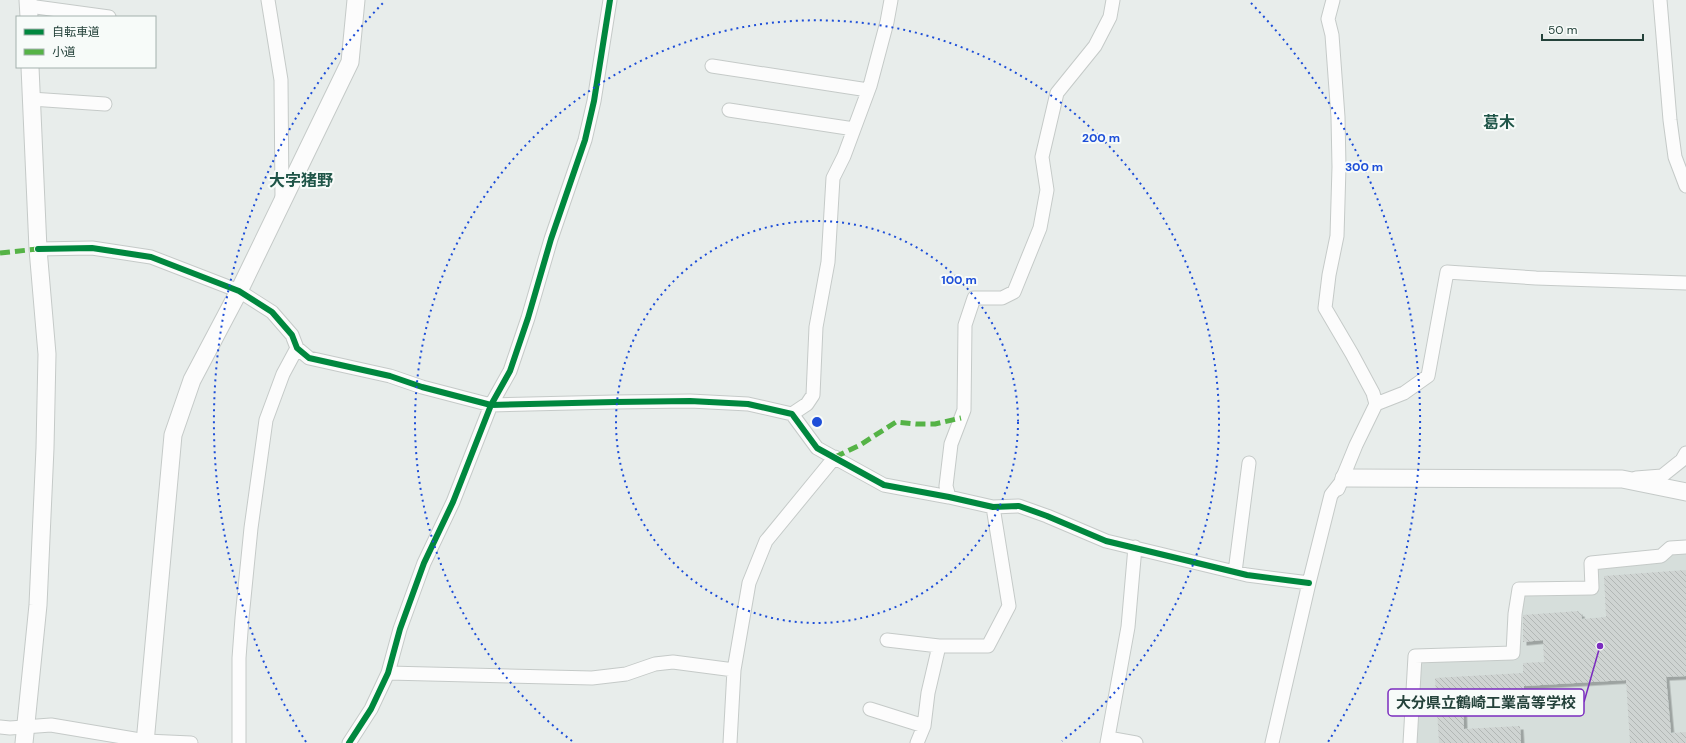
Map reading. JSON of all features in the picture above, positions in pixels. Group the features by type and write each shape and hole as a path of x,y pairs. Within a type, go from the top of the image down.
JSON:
{"street":[{"path":"268,0 281,80 282,202"},
{"path":"145,742 174,435 192,380 239,291 350,62 356,0"},
{"path":"349,743 371,709 388,673 400,629 424,563 453,502 491,405 510,370 526,326 551,239 585,140 594,101 610,0"},
{"path":"792,414 807,404 813,395 816,327 828,262 834,178 868,90 892,0"},
{"path":"949,496 946,486 951,444 964,410 965,324 974,298 1002,298 1014,292 1040,228 1047,190 1042,157 1057,93 1095,46 1110,17 1113,0"},
{"path":"1272,743 1331,495 1341,483 1356,445 1376,404 1373,393 1325,308 1337,236 1339,168 1337,95 1332,35 1328,19 1333,0"},
{"path":"1660,0 1670,120 1675,157 1686,186"},
{"path":"29,8 100,16"},
{"path":"712,66 868,90"},
{"path":"24,743 38,604 48,354 38,249 30,68"},
{"path":"31,99 105,104"},
{"path":"729,110 854,129"},
{"path":"38,249 92,248 151,256 239,291 272,312 292,335 297,348 309,358 390,376 422,388 491,405 690,401 748,404 792,414 817,448 884,485 949,496 993,507 1019,506 1106,541 1235,572 1309,583"},
{"path":"1376,404 1404,393 1428,376 1447,272 1536,278 1686,283"},
{"path":"239,743 238,658 251,528 266,420 283,374 297,348"},
{"path":"1341,483 1622,479 1662,476 1682,460 1686,453"},
{"path":"730,743 734,670 750,583 766,541 835,457"},
{"path":"1235,572 1249,463"},
{"path":"1622,479 1686,492"},
{"path":"887,640 939,646 988,646 1009,606 993,507"},
{"path":"1135,547 1128,627 1108,740 1136,743"},
{"path":"1410,743 1415,656 1513,653 1515,614 1519,589 1592,588 1591,563 1662,556 1670,548 1686,547"},
{"path":"917,743 924,726 928,693 939,646"},
{"path":"388,673 592,678 626,674 655,664 673,662 734,670"},
{"path":"870,709 924,726"},
{"path":"0,727 10,728 51,725 145,742 191,743"}],"shaded area":[{"path":"1686,547 1686,743 1410,743 1415,656 1513,653 1519,589 1591,588 1591,563"}],"building":[{"path":"1686,570 1686,676 1666,677 1671,733 1686,732 1686,743 1630,743 1626,680 1524,686 1524,689 1518,689 1518,695 1463,698 1464,729 1520,726 1521,743 1439,743 1435,678 1523,673 1523,663 1544,662 1543,640 1523,642 1523,615 1579,611 1582,619 1606,617 1604,576"}],"marked path":[{"path":"0,253 38,249"},
{"path":"835,457 860,445 896,422 935,424 961,418"}],"cycle path":[{"path":"349,743 371,709 388,673 400,629 424,563 453,502 491,405 510,371 528,318 551,239 585,140 594,101 610,0"},
{"path":"38,249 92,248 151,257 239,291 272,312 292,335 297,348 309,358 390,376 422,387 491,405 690,401 748,404 792,414 817,448 884,485 993,507 1019,506 1106,541 1247,575 1309,583"}],"place":[{"name":"大分県立鶴崎工業高等学校","path":"1600,646"}],"district":[{"name":"葛木","path":"1499,122"},
{"name":"大字猪野","path":"301,180"}]}
